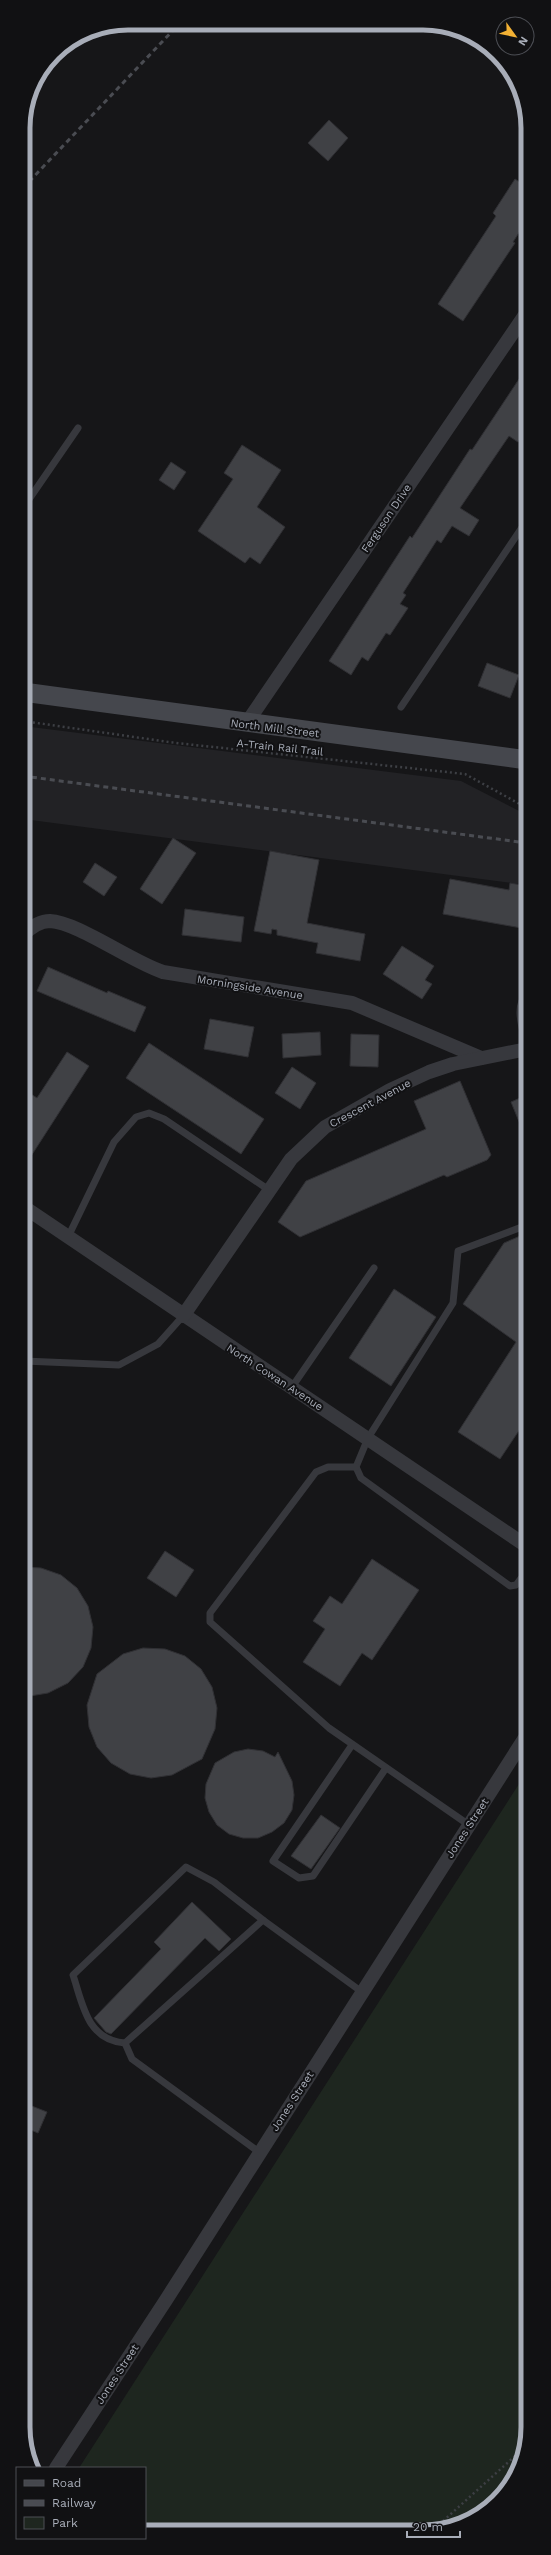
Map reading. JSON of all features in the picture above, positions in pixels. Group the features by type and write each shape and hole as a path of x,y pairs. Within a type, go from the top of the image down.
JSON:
{"main road":[{"name":"North Mill Street","path":"30,693 246,724 521,759"}],"street":[{"name":"Ferguson Drive","path":"246,724 521,321"},
{"name":"Morningside Avenue","path":"30,929 40,923 61,924 136,962 163,972 352,1003 480,1058"},
{"name":"Crescent Avenue","path":"183,1316 269,1190 299,1149 325,1127 342,1116 429,1072 480,1058 521,1050"},
{"name":"North Cowan Avenue","path":"30,1211 183,1316 292,1387 521,1542"},
{"name":"Jones Street","path":"57,2467 166,2300 258,2152 521,1745"}],"lane":[{"path":"30,498 78,428"},
{"path":"401,707 521,529"},
{"path":"68,1237 114,1142 136,1117 149,1113 164,1119 269,1190"},
{"path":"521,1227 458,1251 454,1303 368,1438 356,1466 361,1478 510,1586 516,1585 521,1578"},
{"path":"292,1387 374,1268"},
{"path":"30,1361 119,1365 158,1344 183,1316"},
{"path":"356,1466 328,1467 316,1472 210,1613 210,1622 329,1728 470,1824"},
{"path":"352,1745 273,1861 299,1878 313,1876 386,1768"},
{"path":"263,1920 125,2043 110,2042 89,2024 73,1975 186,1867 214,1882 263,1920 362,1992"},
{"path":"125,2043 132,2059 258,2152"}],"path":[{"name":"A-Train Rail Trail","path":"30,721 176,743 465,774 521,805"},
{"path":"441,2523 517,2454"}],"shaded area":[{"path":"30,727 461,781 521,812 521,884 30,820"}],"green space":[{"path":"521,1781 521,2433 514,2464 501,2487 483,2505 466,2515 454,2520 436,2524 146,2525 146,2467 80,2467"}],"building":[{"path":"329,120 348,138 328,161 308,143"},
{"path":"515,179 521,183 521,229 513,242 515,243 463,321 438,304 496,216 493,213"},
{"path":"521,376 521,437 518,442 509,436 460,508 479,520 469,536 452,526 441,543 437,540 403,593 406,595 400,604 408,608 390,635 386,633 368,661 362,657 351,675 329,661 410,536 412,538 470,449 472,450"},
{"path":"242,445 281,470 257,507 285,527 260,564 250,557 245,563 198,531 233,479 224,473"},
{"path":"171,462 186,472 174,490 159,480"},
{"path":"487,663 519,675 510,698 478,686"},
{"path":"173,838 196,853 162,904 140,889"},
{"path":"270,851 319,860 307,923 365,934 360,961 316,953 318,943 277,935 277,930 272,929 271,934 254,931"},
{"path":"95,863 117,877 104,896 83,882"},
{"path":"450,879 509,890 510,883 521,885 521,928 443,914"},
{"path":"185,909 244,917 241,942 182,935"},
{"path":"402,946 434,966 425,980 432,984 422,999 383,974"},
{"path":"48,967 107,993 108,991 146,1007 135,1032 37,991"},
{"path":"210,1019 254,1027 248,1057 204,1049"},
{"path":"320,1032 321,1055 283,1058 282,1034"},
{"path":"351,1034 379,1035 378,1067 350,1066"},
{"path":"149,1043 264,1119 241,1154 126,1078"},
{"path":"67,1052 89,1066 30,1158 30,1094 37,1098"},
{"path":"292,1067 316,1083 300,1109 275,1093"},
{"path":"460,1081 491,1155 487,1160 447,1177 444,1175 300,1237 278,1222 306,1181 426,1129 414,1101"},
{"path":"521,1098 521,1126 511,1102"},
{"path":"521,1236 521,1428 500,1459 458,1432 516,1342 463,1304 504,1243"},
{"path":"394,1289 436,1317 391,1386 349,1358"},
{"path":"165,1551 194,1570 176,1597 147,1578"},
{"path":"372,1559 419,1590 372,1660 362,1653 340,1686 303,1662 325,1629 313,1621 330,1596 342,1604"},
{"path":"30,1567 41,1568 61,1575 77,1588 88,1606 93,1627 91,1648 83,1667 68,1683 48,1693 30,1696"},
{"path":"143,1648 165,1649 185,1656 201,1669 212,1687 217,1708 215,1729 202,1759 172,1775 151,1778 130,1774 111,1763 97,1747 89,1727 87,1705 97,1674 123,1654"},
{"path":"248,1749 263,1751 275,1757 278,1752 292,1781 294,1795 292,1810 284,1823 272,1832 258,1838 243,1838 229,1834 217,1825 209,1812 205,1798 206,1784 215,1763 234,1752"},
{"path":"321,1815 340,1828 311,1869 291,1856"},
{"path":"192,1902 231,1939 219,1951 205,1938 111,2034 106,2032 94,2018 161,1949 154,1942"},
{"path":"30,2105 47,2112 38,2133 30,2130"}],"railway":[{"path":"30,181 173,30"},
{"path":"30,777 521,842"}]}
